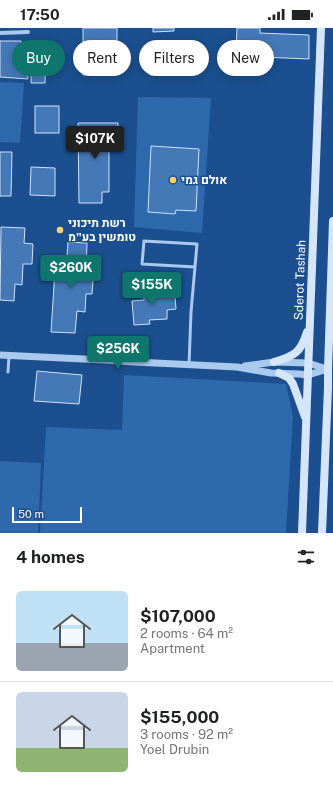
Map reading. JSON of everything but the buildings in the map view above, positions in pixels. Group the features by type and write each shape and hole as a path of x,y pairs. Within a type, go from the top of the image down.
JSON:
{"main road":[{"name":"Sderot Tashah","path":"302,533 321,28"},
{"path":"322,533 333,221"},
{"path":"274,362 284,359 301,348 311,321"},
{"path":"279,373 289,378 293,384 307,422"}],"street":[{"path":"0,33 28,32"},
{"path":"0,356 190,364 237,367 271,373 308,374 328,369"},
{"path":"237,367 274,362 308,363 328,369"}],"lane":[{"path":"190,364 191,312 195,267 197,244 144,240 142,264 195,267"},
{"path":"8,372 9,356"}],"shaded area":[{"path":"0,82 24,83 20,143 0,142"},
{"path":"138,97 211,98 202,233 134,227"},
{"path":"124,375 286,384 293,416 286,533 40,533 46,427 122,430"},
{"path":"0,461 41,463 38,533 0,533"}],"place":[{"name":"אולם גמי","path":"173,180"},
{"name":"רשת תיכוני טומשין בע\"מ","path":"60,230"}]}
